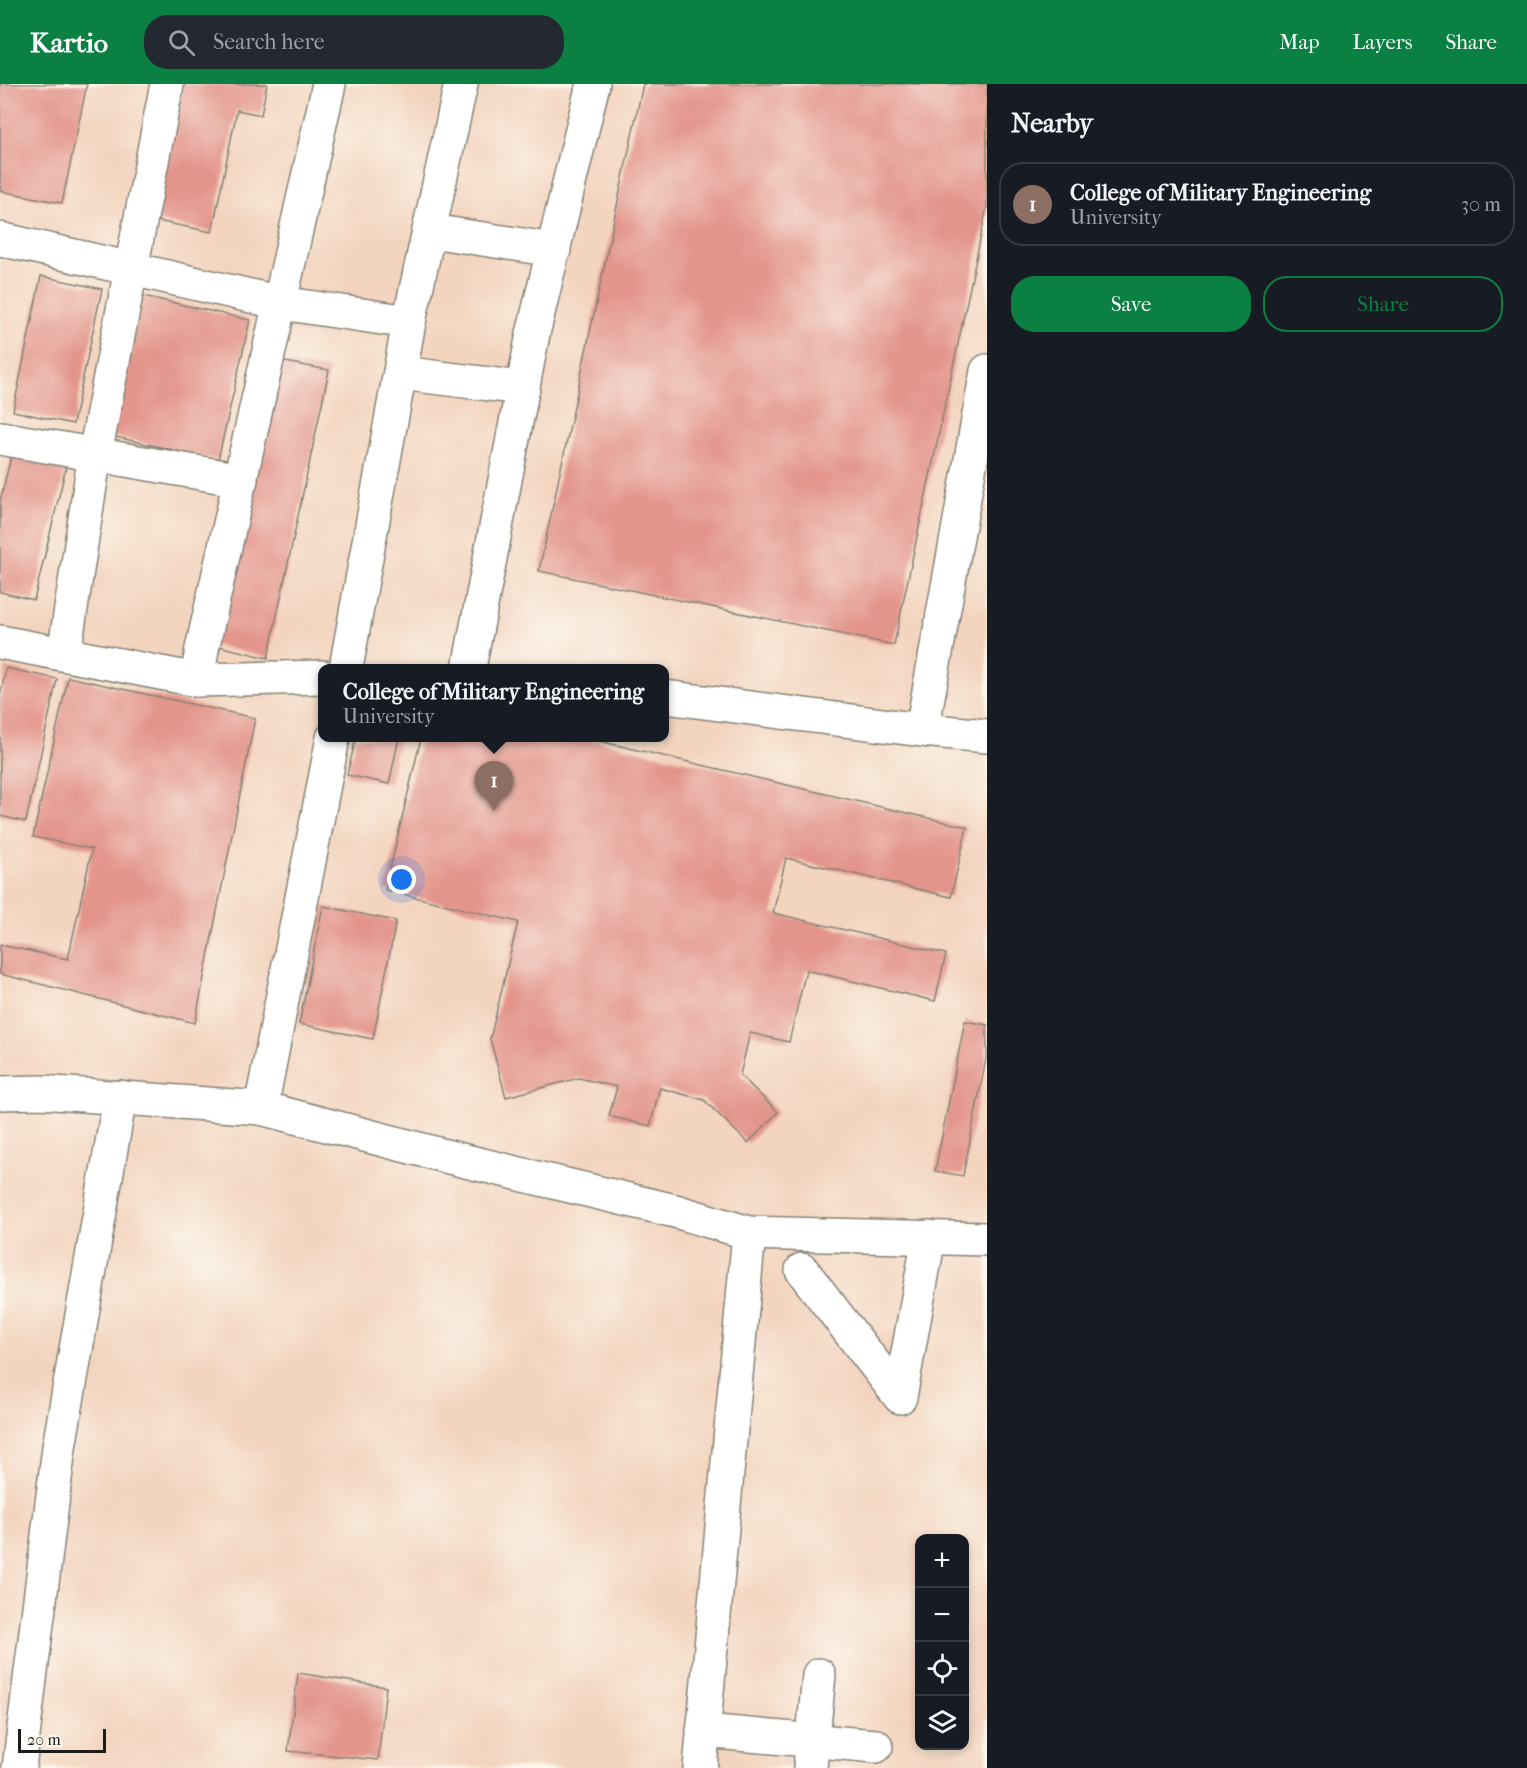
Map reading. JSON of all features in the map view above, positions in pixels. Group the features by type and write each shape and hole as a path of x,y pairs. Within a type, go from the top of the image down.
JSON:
{"lane":[{"path":"64,654 95,454 167,84"},
{"path":"197,680 202,649 242,480 267,356 281,303 329,84"},
{"path":"347,664 409,322 431,231 461,84"},
{"path":"470,664 523,388 593,84"},
{"path":"431,231 554,250"},
{"path":"0,239 281,303 409,322"},
{"path":"922,730 987,372"},
{"path":"400,373 523,388"},
{"path":"0,438 242,480"},
{"path":"0,642 197,680 318,676"},
{"path":"669,698 922,730 987,736"},
{"path":"261,1108 332,742"},
{"path":"0,1093 41,1092 261,1108 453,1158 675,1211 749,1233 987,1239"},
{"path":"19,1768 59,1447 120,1097"},
{"path":"700,1768 749,1233"},
{"path":"802,1270 900,1397 929,1237"},
{"path":"812,1754 819,1675"},
{"path":"703,1731 812,1754 876,1746"}],"shaded area":[{"path":"0,84 987,84 987,1768 0,1768"}],"building":[{"path":"0,84 87,84 62,203 0,191"},
{"path":"175,84 267,84 261,115 237,110 212,232 147,219"},
{"path":"643,84 987,84 987,207 894,645 539,571"},
{"path":"41,276 102,289 73,424 13,411"},
{"path":"139,295 250,320 218,460 107,435"},
{"path":"274,360 329,370 268,658 210,644"},
{"path":"12,453 66,467 34,600 0,592 0,501"},
{"path":"6,668 57,679 26,822 0,816 0,696"},
{"path":"68,677 255,718 195,1023 0,974 0,945 68,959 92,849 33,837"},
{"path":"355,742 398,742 389,784 347,775"},
{"path":"420,742 603,742 967,827 951,897 786,858 773,913 946,954 935,1001 806,970 789,1042 750,1033 740,1075 778,1112 748,1143 704,1100 660,1088 650,1126 609,1116 617,1087 579,1078 506,1097 490,1039 518,922 385,890"},
{"path":"323,906 396,921 373,1039 299,1024"},
{"path":"965,1021 987,1025 987,1054 963,1176 935,1171"},
{"path":"298,1673 386,1687 378,1760 288,1751"}],"place":[{"name":"College of Military Engineering","path":"494,811"}]}
